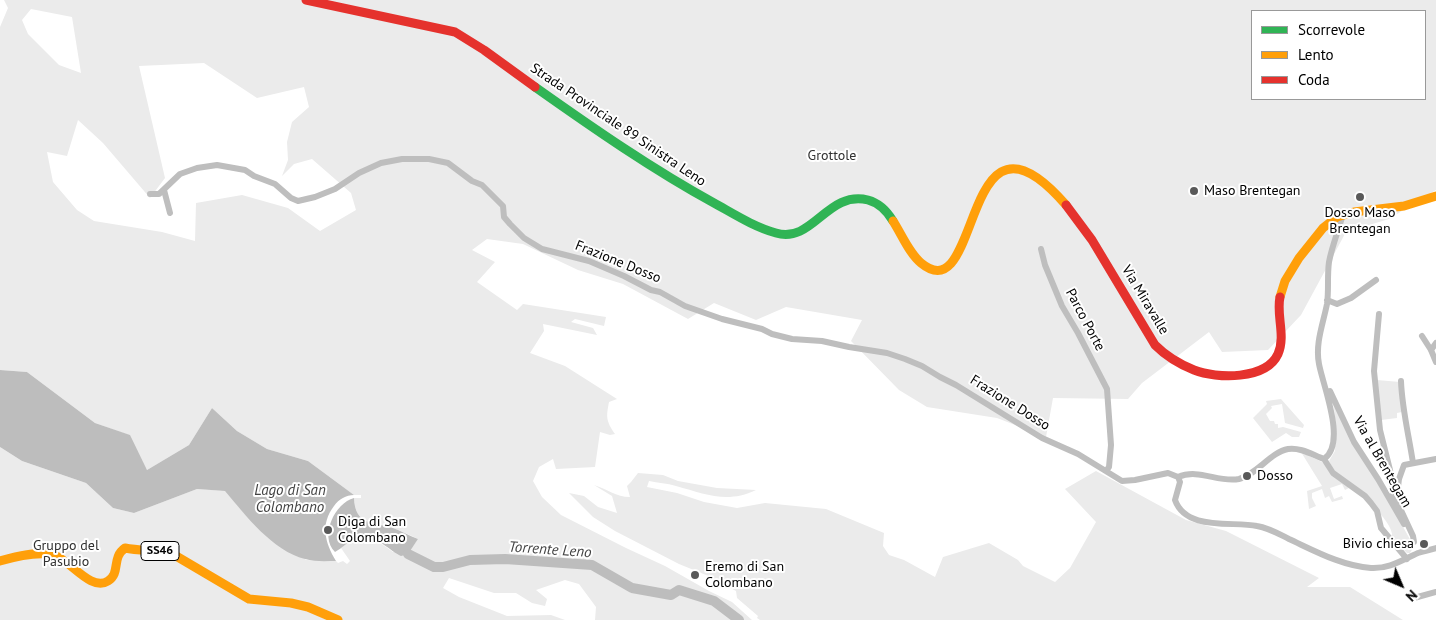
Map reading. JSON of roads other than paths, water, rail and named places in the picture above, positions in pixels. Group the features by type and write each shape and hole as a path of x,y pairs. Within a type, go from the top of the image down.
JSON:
{"street":[{"name":"Strada Provinciale 89 Sinistra Leno","path":"306,0 456,32 475,43 530,84 676,183 766,230 784,235 798,232 842,201 858,198 865,199 881,205 888,212 918,260 929,268 946,269 954,263 959,255 979,199 994,177 1001,171 1014,168 1026,171 1052,189 1073,211"},
{"name":"Frazione Dosso","path":"150,194 159,194 180,174 197,168 217,165 245,170 254,176 275,184 298,201 335,189 358,173 381,163 402,159 448,162 472,181 482,185 503,206 504,217 510,224 524,238 542,249 589,261 651,290 660,292 685,306 722,319 762,329 772,334 822,341 906,358 956,385 1042,438 1078,454 1118,479 1127,481 1168,473 1178,477 1192,473 1223,479 1238,479 1288,449 1302,450 1324,459"},
{"path":"164,190 170,213"},
{"name":"Via Miravalle","path":"1073,211 1094,240 1155,345 1163,353 1199,372 1210,374 1248,374 1258,372 1276,358 1280,345 1279,299 1284,281 1321,230 1332,220 1344,214 1402,207 1436,196"},
{"name":"Via al Brentegam","path":"1324,459 1331,452 1333,412 1324,385 1318,355 1327,300 1330,260 1344,214"},
{"name":"Parco Porte","path":"1041,249 1045,265 1062,306 1107,389 1111,445 1109,466 1105,471"},
{"path":"1327,300 1337,304 1343,302 1376,280"},
{"path":"1379,314 1374,381 1380,430 1391,474 1393,493 1414,542"},
{"path":"1422,336 1436,362"},
{"path":"1431,350 1436,343"},
{"path":"1402,381 1403,410 1409,429 1413,463"},
{"name":"Via al Brentegam","path":"1324,385 1329,389 1354,442 1378,479 1414,542 1418,553"},
{"path":"1324,459 1333,472 1365,496 1371,503 1377,511 1381,528 1407,559"},
{"path":"1398,502 1396,492 1404,465 1436,459"},
{"path":"1178,477 1180,482 1175,500 1190,517 1197,520 1260,526 1332,558 1360,566 1386,567 1418,553 1436,548"},
{"name":"SS46","path":"0,561 16,556 50,555 59,557 90,581 103,583 115,574 115,560 124,548 160,551 171,553 249,599 308,606 338,620"},
{"path":"1414,598 1436,592"}],"water":[{"name":"Lago di San Colombano","path":"0,370 27,372 95,423 130,435 147,470 189,445 212,408 237,431 267,449 308,461 354,495 338,501 327,520 327,540 336,561 309,560 282,549 261,531 225,491 197,489 134,513 113,508 86,483 22,461 0,447"},
{"path":"354,498 355,507 361,518 393,528 418,539 408,554 401,556 373,539 361,536 335,552 330,545 329,538 331,521 341,506"}],"waterway":[{"name":"Torrente Leno","path":"408,554 434,567 443,567 470,560 505,559 592,565 632,588 671,595 679,590 714,601 739,620"}],"place":[{"name":"Maso Brentegan","path":"1194,191"},
{"name":"Dosso Maso Brentegan","path":"1360,197"},
{"name":"Dosso","path":"1247,476"},
{"name":"Diga di San Colombano","path":"328,530"},
{"name":"Bivio chiesa","path":"1424,544"},
{"name":"Eremo di San Colombano","path":"695,575"}],"park label":[{"name":"Grottole","path":"832,156"},
{"name":"Gruppo del Pasubio","path":"66,554"}]}
